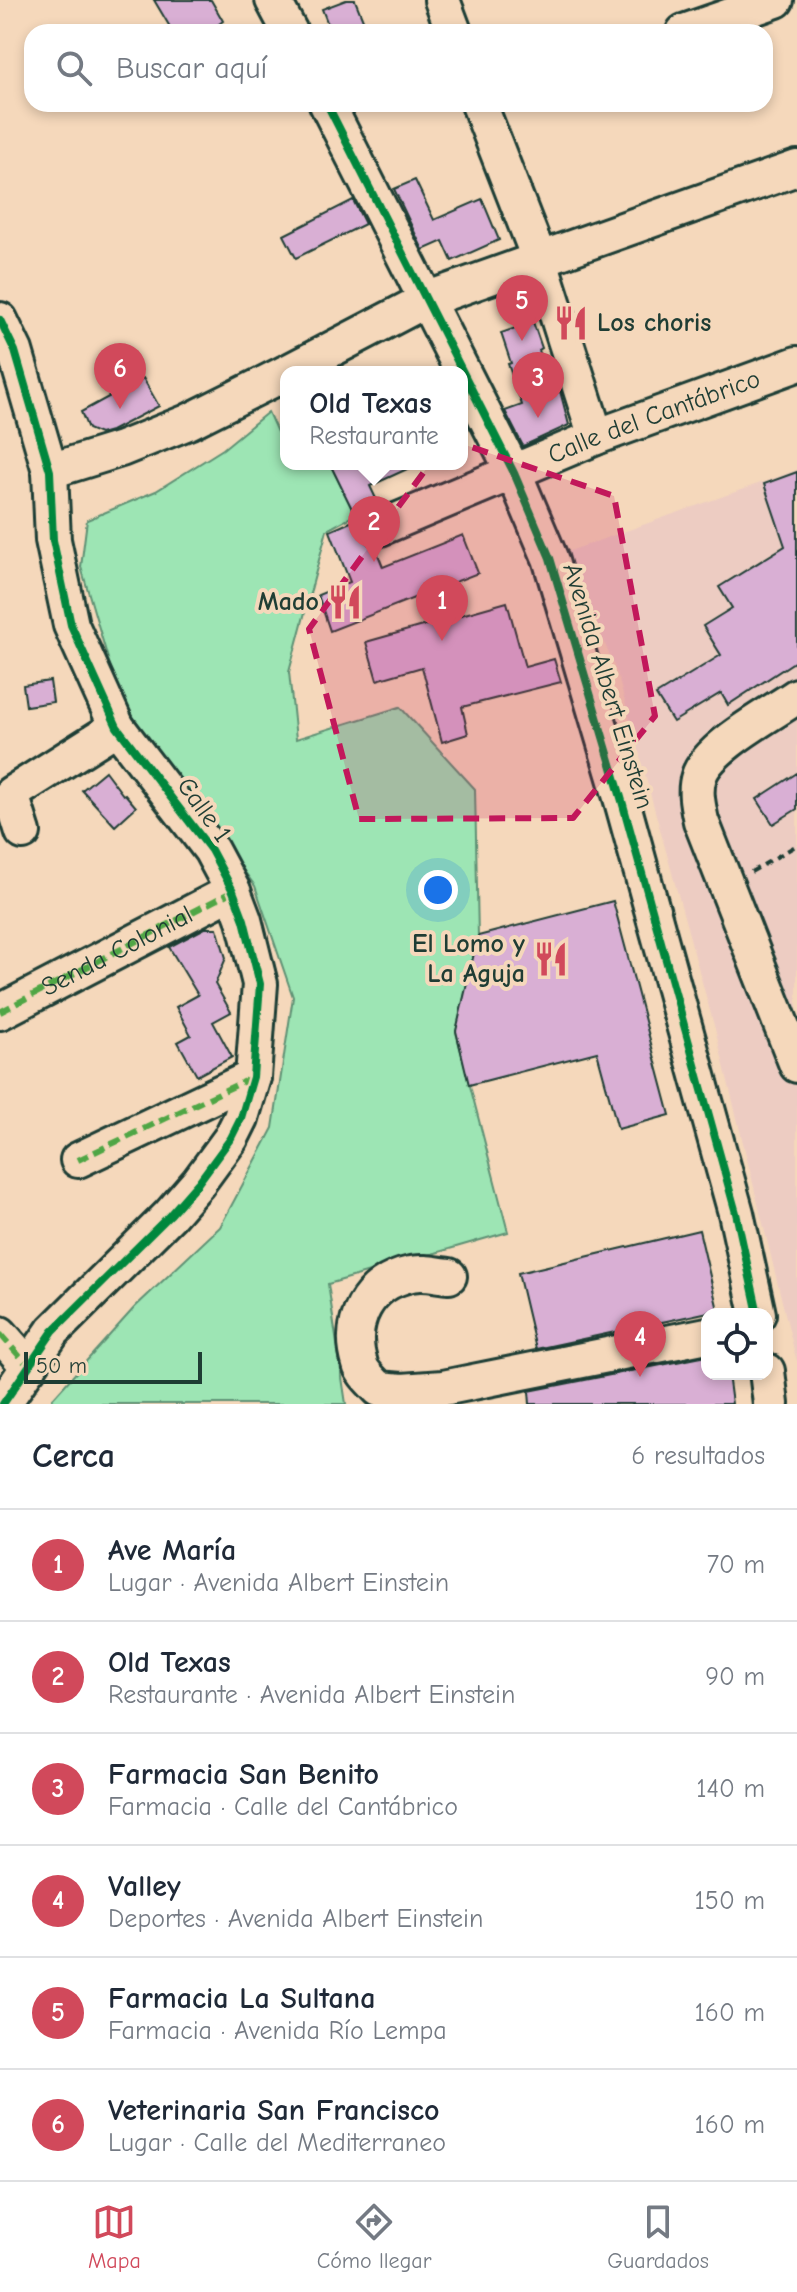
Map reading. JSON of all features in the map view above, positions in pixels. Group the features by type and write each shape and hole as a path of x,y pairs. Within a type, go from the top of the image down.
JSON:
{"street":[{"path":"273,0 286,24"},
{"path":"442,0 451,24"},
{"path":"707,24 776,0"},
{"name":"Avenida Albert Einstein","path":"331,112 461,366"},
{"path":"482,112 539,258 596,437"},
{"path":"299,366 428,299 797,168"},
{"name":"Calle 1","path":"0,320 15,351 50,471 53,540 71,625 117,727 211,850 233,891 253,950 260,984 253,1077 241,1118 231,1138 198,1183 53,1331 3,1404"},
{"name":"Calle del Cantábrico","path":"380,528 596,437 797,364"},
{"path":"50,471 121,449 188,422 280,376"},
{"name":"Avenida Albert Einstein","path":"468,380 514,473 550,558 575,637 736,1213 757,1308"},
{"path":"797,696 713,756 699,775 697,803 701,821 797,1065"},
{"path":"23,832 11,794 117,727"},
{"name":"Senda Colonial","path":"0,1012 233,891"},
{"path":"78,1160 253,1077"},
{"path":"449,1276 414,1273 388,1282 365,1302 356,1333 360,1367 379,1389 443,1388 701,1336"},
{"path":"0,1334 29,1367"},
{"path":"0,1389 29,1367"},
{"path":"16,1404 29,1367"},
{"path":"768,1380 771,1404"}],"path":[{"path":"729,886 797,845"}],"highlighted area":[{"path":"448,439 614,496 655,716 573,818 359,819 309,629"}],"shaded area":[{"path":"797,470 797,1362 715,1029 617,673 567,552"}],"green space":[{"path":"268,412 277,432 280,431 280,470 333,470 355,515 327,530 289,672 296,739 400,707 475,789 478,937 456,1032 508,1232 328,1284 346,1404 51,1404 53,1398 135,1307 220,1227 273,1128 293,997 255,886 138,728 113,676 81,567 87,520 156,491 223,449"}],"building":[{"path":"154,0 211,0 223,21 219,24 168,24"},
{"path":"355,0 365,24 328,24 322,9"},
{"path":"415,180 434,220 482,199 499,240 452,261 443,241 423,250 394,189"},
{"path":"353,200 365,224 296,258 284,235"},
{"path":"533,322 553,394 560,391 569,425 523,446 505,411 522,405 501,333"},
{"path":"143,378 159,406 111,431 100,434 88,429 81,412"},
{"path":"333,470 405,470 370,486 379,505 355,515"},
{"path":"797,472 797,660 728,705 721,693 673,722 656,695 721,655 703,626 732,608 719,587 785,546 764,484"},
{"path":"362,517 362,536 375,547 383,567 463,535 478,573 330,631 318,595 350,582 330,531"},
{"path":"507,602 525,667 554,659 561,682 462,707 468,734 442,742 422,667 377,680 366,642"},
{"path":"50,681 53,702 26,706 23,685"},
{"path":"105,771 136,807 115,826 82,790"},
{"path":"797,773 797,809 773,824 757,799"},
{"path":"613,901 670,1115 618,1129 597,1052 469,1085 456,1031 478,936"},
{"path":"205,928 217,928 226,958 215,984 231,1012 213,1022 232,1057 197,1076 178,1042 191,1035 176,1007 198,995 169,947"},
{"path":"699,1230 718,1308 701,1308 701,1314 536,1349 518,1273"},
{"path":"701,1357 701,1380 729,1380 732,1404 530,1404 529,1391"}],"marked path":[{"path":"0,1012 233,891"},
{"path":"78,1160 253,1077"},
{"path":"0,1334 29,1367"}],"cycle path":[{"path":"331,112 460,366"},
{"path":"0,320 15,351 50,471 53,540 71,625 117,727 211,850 233,891 244,920 260,984 253,1077 241,1118 231,1138 170,1215 53,1331 3,1404"},
{"path":"468,382 514,473 550,558 622,801 736,1213 757,1308"}],"place":[{"name":"Los choris","path":"571,323"},
{"name":"Farmacia La Sultana","path":"522,341"},
{"name":"Veterinaria San Francisco","path":"120,409"},
{"name":"Farmacia San Benito","path":"538,418"},
{"name":"Old Texas","path":"374,562"},
{"name":"Mado","path":"345,602"},
{"name":"Ave María","path":"442,641"},
{"name":"El Lomo y La Aguja","path":"551,959"},
{"name":"Valley","path":"640,1377"}]}
